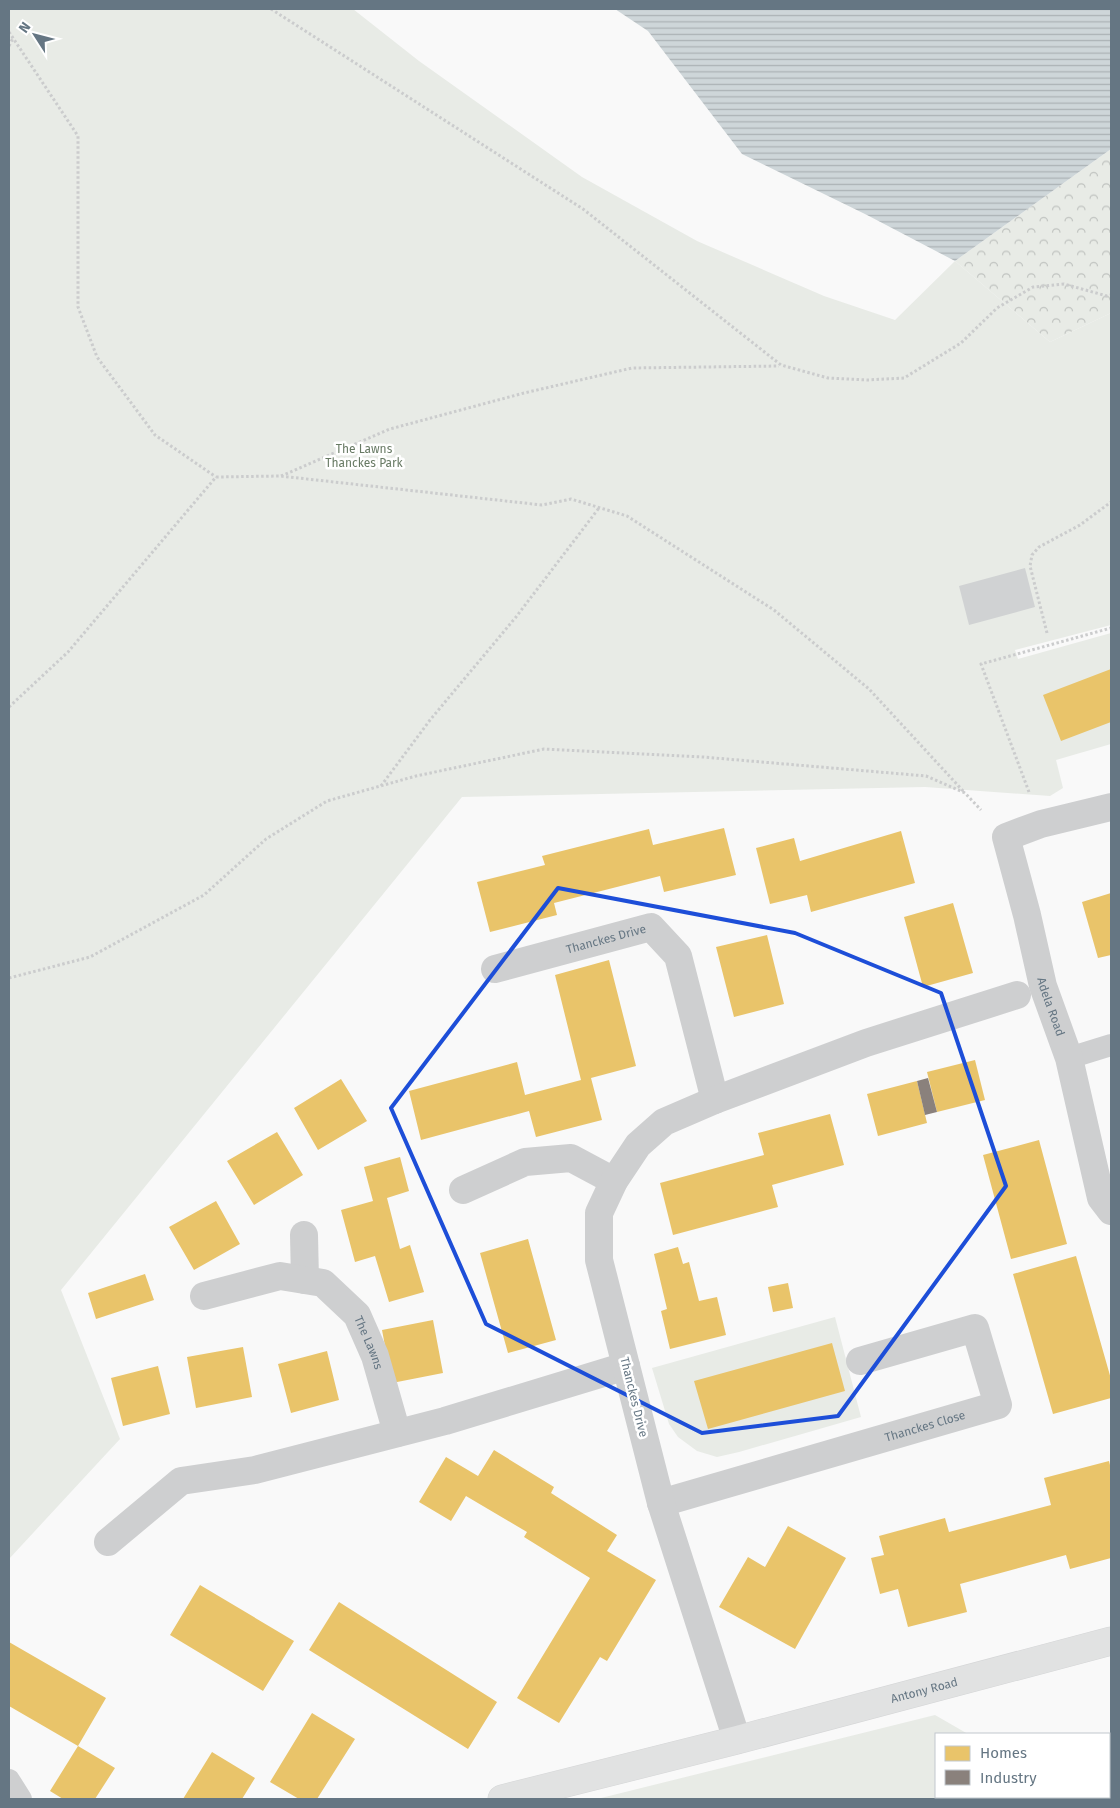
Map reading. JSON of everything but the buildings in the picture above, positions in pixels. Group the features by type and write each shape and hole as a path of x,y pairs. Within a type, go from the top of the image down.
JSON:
{"main road":[{"name":"Antony Road","path":"502,1799 737,1740 1111,1642"}],"street":[{"path":"1006,837 1041,824 1111,807"},
{"name":"Adela Road","path":"1006,837 1027,915 1043,986 1068,1058 1102,1198 1111,1210"},
{"name":"Thanckes Drive","path":"495,970 651,927 678,956 715,1100"},
{"name":"Thanckes Drive","path":"737,1740 661,1503 600,1260 599,1214 614,1181 638,1145 664,1122 715,1100 866,1042 1017,994"},
{"path":"463,1190 525,1162 571,1158 614,1181"},
{"path":"304,1235 305,1280"},
{"name":"The Lawns","path":"204,1296 280,1276 323,1283 357,1315 376,1356 397,1433"},
{"name":"Thanckes Close","path":"661,1503 998,1405 974,1328 860,1361"},
{"path":"108,1542 181,1481 255,1470 445,1421 626,1366"}],"lane":[{"path":"1068,1058 1111,1045"},
{"path":"9,1780 21,1799"}],"path":[{"path":"271,9 583,209 781,366"},
{"path":"9,32 78,136 78,307 97,358 155,435 216,478 280,476 542,505 572,499 628,516 774,610 869,689 1006,837"},
{"path":"9,46 13,38"},
{"path":"280,476 390,429 524,393 632,368 781,366 828,378 867,380 904,378 961,343 997,308 1033,287 1064,284 1107,296 1111,295"},
{"path":"9,707 68,652 216,478"},
{"path":"1047,633 1030,566 1032,554 1039,547 1080,525 1111,502"},
{"path":"380,786 430,720 516,617 600,507"},
{"path":"1041,824 981,664 1111,628"},
{"path":"9,978 90,957 204,895 266,839 327,801 416,776 544,749 702,757 926,776 965,793"}],"highlighted area":[{"path":"558,888 795,933 941,993 1006,1186 838,1416 702,1433 486,1324 391,1108"}],"green space":[{"name":"The Lawns Thanckes Park","path":"9,9 353,9 419,61 582,177 697,241 824,296 895,320 955,261 1050,342 1111,313 1111,625 1015,650 1018,659 1111,633 1111,744 1056,760 1063,788 1050,796 925,787 462,797 61,1290 120,1439 9,1559"},
{"path":"1111,149 1111,313 1050,342 955,261"},
{"path":"835,1317 861,1417 717,1457 697,1451 678,1437 669,1424 652,1368"},
{"path":"935,1715 966,1733 935,1733 935,1798 1050,1798 1050,1799 597,1799"}],"shaded area":[{"path":"615,9 1111,9 1111,149 955,261 867,215 742,154 648,31"}]}
